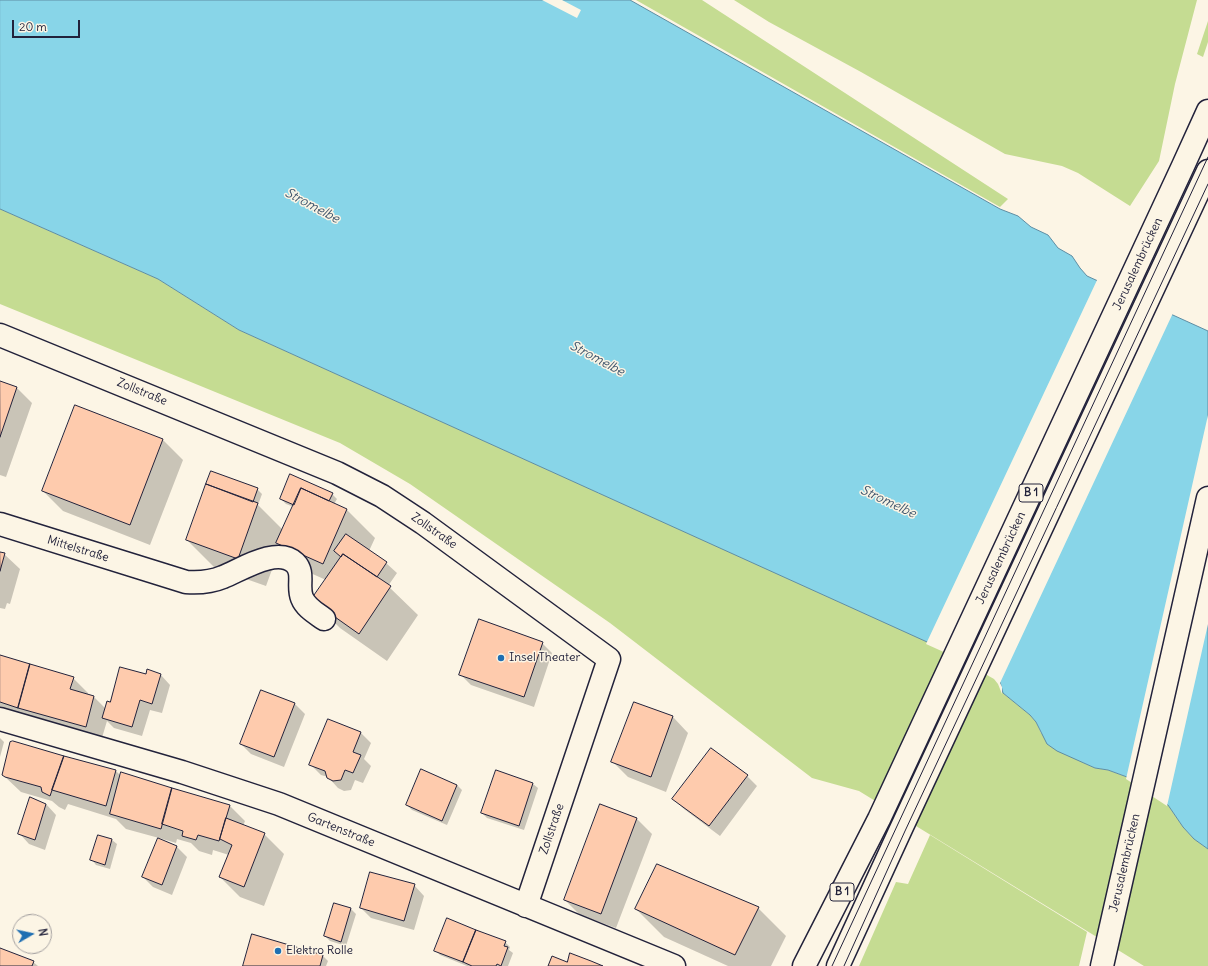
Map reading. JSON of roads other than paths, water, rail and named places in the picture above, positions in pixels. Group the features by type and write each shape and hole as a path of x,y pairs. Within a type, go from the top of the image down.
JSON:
{"street":[{"name":"Jerusalembrücken","path":"804,966 879,818 1208,110"},
{"path":"838,966 1207,174"},
{"name":"Zollstraße","path":"0,335 330,470 367,487 423,523 609,659 526,906"},
{"name":"Jerusalembrücken","path":"1102,966 1208,498"},
{"name":"Mittelstraße","path":"0,524 186,582 200,583 222,578 263,560 276,557 287,558 299,569 301,575 301,596 304,602 308,608 324,619"},
{"name":"Gartenstraße","path":"0,719 182,772 273,802 674,966"}],"water":[{"name":"Stromelbe","path":"0,0 630,0 1000,209 1018,216 1031,227 1048,235 1058,248 1072,256 1087,276 1208,331 1208,849 1194,839 1183,827 1168,805 1127,777 1108,770 1095,768 1057,751 1047,744 1036,722 1030,715 1003,693 1000,682 958,656 239,330 158,279 0,209"}],"tram line":[{"path":"832,966 1208,157"},
{"path":"844,966 905,831 1208,184"}],"place":[{"name":"Insel Theater","path":"501,658"},
{"name":"Elektro Rolle","path":"278,951"}]}
